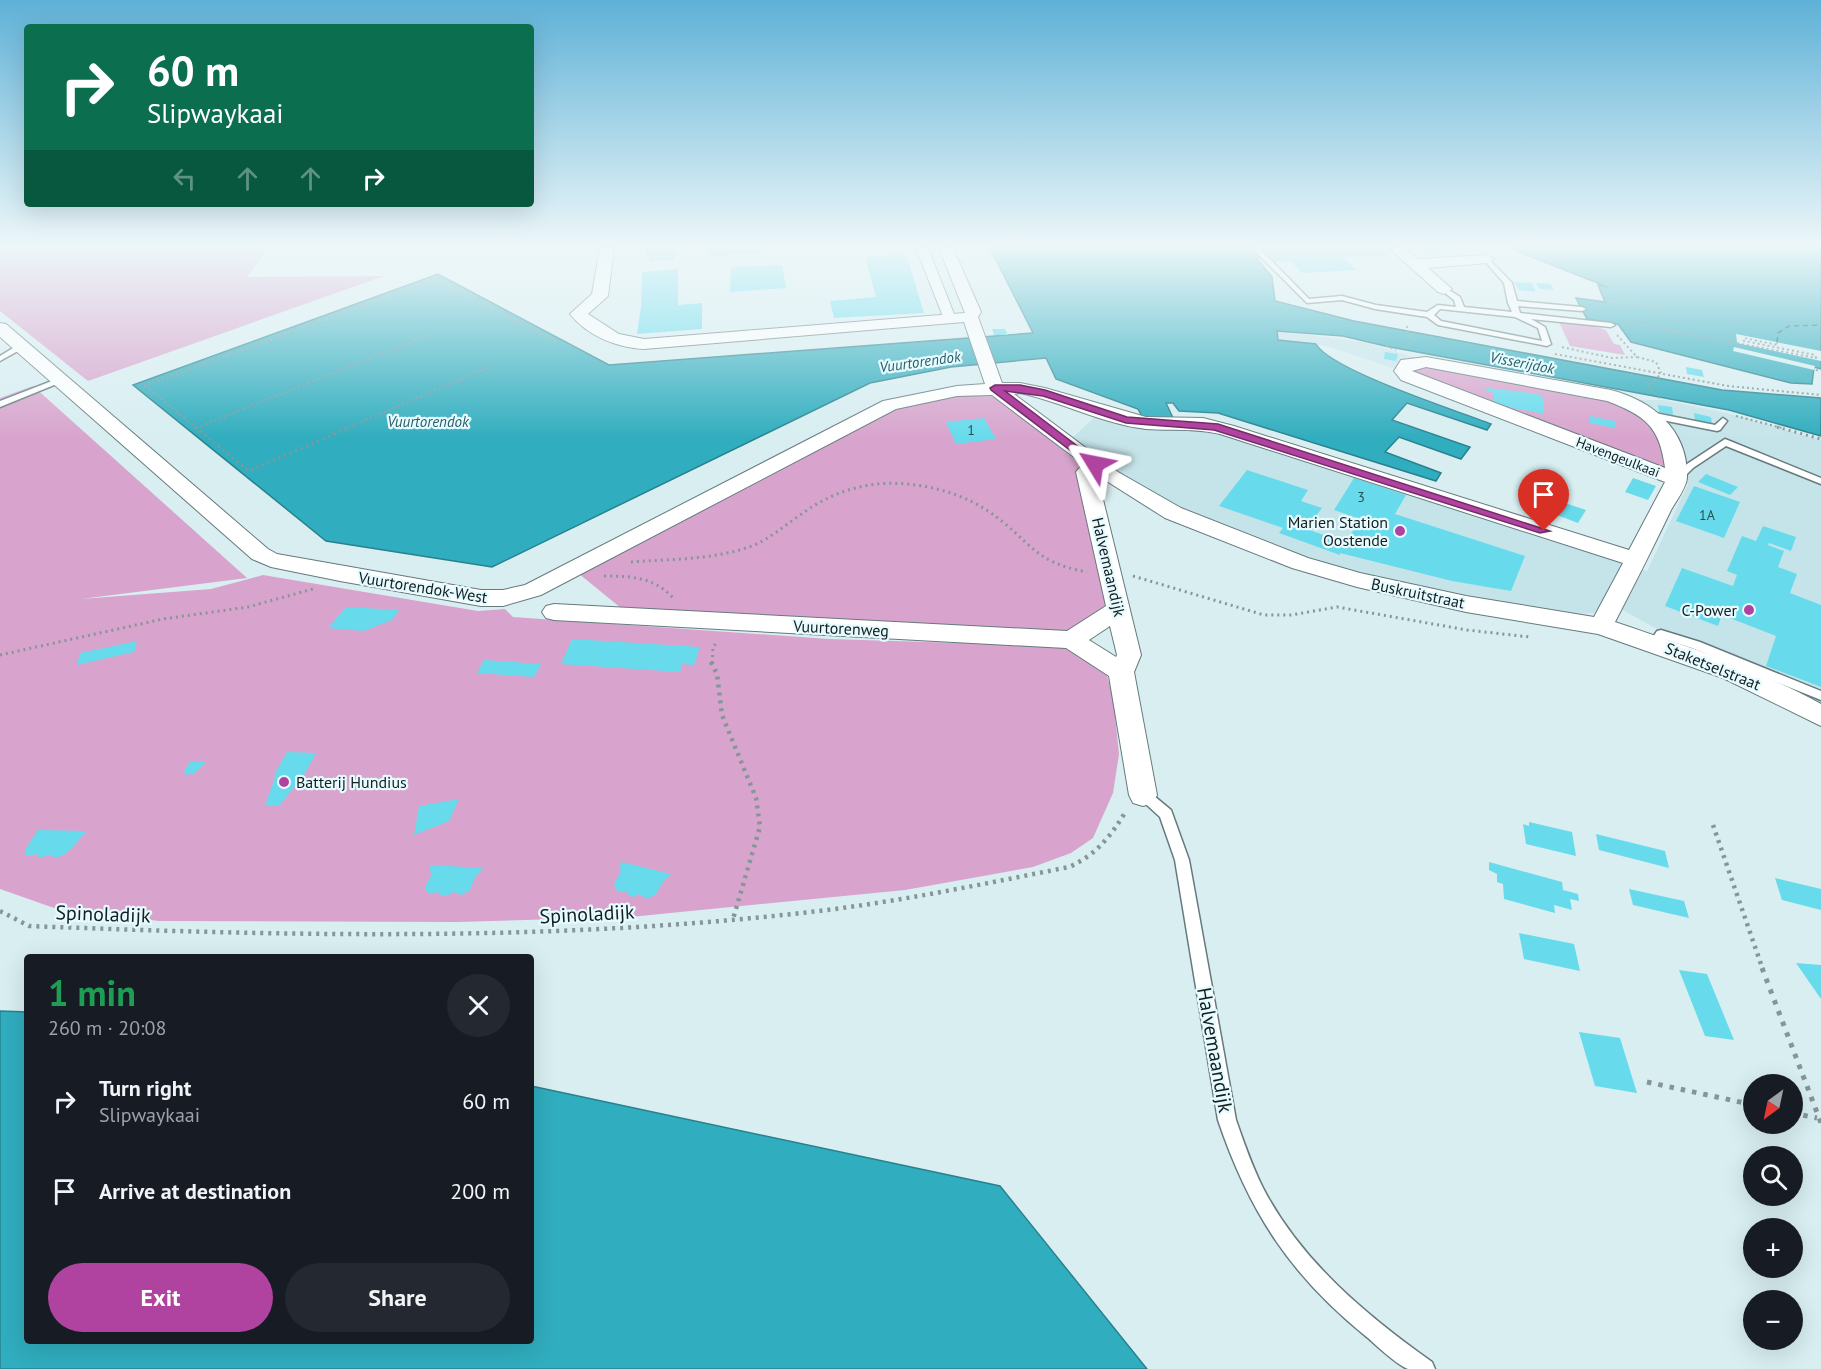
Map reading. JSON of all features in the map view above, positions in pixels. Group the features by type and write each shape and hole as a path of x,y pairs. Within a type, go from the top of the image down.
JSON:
{"street":[{"path":"581,312 578,314 614,338 626,343 644,344 970,318"},
{"path":"947,312 950,319"},
{"path":"973,312 970,318 995,388"},
{"name":"Vuurtorendok-West","path":"0,328 260,554 271,560 481,598 520,595 559,577 890,405 957,391 995,388 1020,388 1045,393 1126,420 1146,423 1203,424 1227,430 1635,559"},
{"name":"Havengeulkaai","path":"1426,362 1611,396 1633,404 1659,408 1673,447 1677,479 1407,376 1403,371 1407,364 1426,362"},
{"name":"Buskruitstraat","path":"995,388 1095,464 1173,513 1300,563 1356,580 1466,604 1602,626"},
{"name":"Halvemaandijk","path":"1095,464 1086,472 1129,655 1121,672 1143,795"},
{"path":"1602,626 1677,479"},
{"path":"1119,609 1071,640 1121,672"},
{"name":"Vuurtorenweg","path":"554,612 1071,640"},
{"name":"Staketselstraat","path":"1602,626 1655,643 1763,685 1821,716"}],"lane":[{"path":"1408,312 1429,315 1438,323 1547,344"},
{"path":"1429,315 1432,312"},
{"path":"1492,312 1611,325"},
{"path":"1516,312 1517,315 1540,327 1547,344"},
{"path":"0,359 21,347"},
{"path":"0,404 60,381"},
{"path":"1659,408 1716,428 1723,421"},
{"path":"1677,479 1690,466 1725,442 1821,481"},
{"path":"1655,643 1661,634 1821,696"},
{"name":"Halvemaandijk","path":"1143,795 1166,814 1182,860 1227,1120 1237,1152 1259,1201 1288,1246 1312,1275 1374,1332 1425,1369"}],"path":[{"path":"346,312 145,386 249,471 491,366"},
{"path":"499,312 557,342"},
{"path":"1622,322 1816,358 1815,355 1744,340 1744,338 1778,345 1778,342"},
{"path":"1611,325 1625,346 1637,357 1656,362 1661,374"},
{"path":"1401,349 1413,340 1406,329"},
{"path":"196,428 434,333"},
{"path":"1547,344 1615,358 1631,360 1637,357"},
{"path":"1816,370 1821,371"},
{"path":"1661,374 1728,386 1821,395"},
{"path":"1659,408 1648,386 1661,374"},
{"path":"598,557 607,565 717,555 764,540 830,496 874,484 915,485 942,491 990,513 1036,556 1052,565 1076,571 1111,573 1160,583 1227,606 1264,615 1291,615 1337,606 1476,632 1531,637"},
{"path":"559,577 571,581 594,577 637,576 655,582 666,589 677,604 679,618"},
{"path":"0,655 163,619 248,606 318,587"},
{"path":"730,621 729,633 713,647 710,660 717,674 722,715 756,798 760,827 733,919"},
{"name":"Spinoladijk","path":"0,911 29,926 285,933 570,931 733,919 934,896 1069,867 1086,861 1101,849 1127,809 1143,795"},
{"path":"1713,825 1750,936 1820,1121"},
{"path":"1647,1082 1743,1103"},
{"path":"1803,1116 1820,1121"}],"shaded area":[{"path":"1,312 283,312 88,381"},
{"path":"1559,322 1590,325 1606,330 1614,344 1620,345 1625,355 1570,346"},
{"path":"1276,331 1363,342 1449,367 1626,400 1663,400 1727,413 1821,440 1821,704 1714,661 1605,600 1594,613 1571,614 1465,599 1360,573 1257,541 1163,499 1106,466 1072,438 1097,415 1224,434 1647,571 1688,484 1619,453 1420,377 1327,346 1278,340"},
{"path":"1443,367 1612,399 1654,422 1670,473 1408,372 1411,368"},
{"path":"33,386 247,578 81,599 211,589 263,575 478,611 505,609 513,617 829,639 1057,646 1089,656 1106,673 1113,696 1119,754 1113,793 1093,838 1071,853 1033,867 905,890 630,917 457,922 159,921 57,909 0,889 0,398"},
{"path":"964,395 997,397 1079,463 1078,473 1110,606 1071,632 621,608 578,573 897,409"}],"water":[{"name":"Vuurtorendok","path":"334,312 509,312 609,365 1033,333 1022,312 1318,312 1354,321 1722,390 1821,398 1821,436 1729,410 1385,346 1343,336 1277,331 1278,340 1316,344 1326,354 1345,366 1369,377 1491,424 1487,430 1407,403 1392,420 1470,447 1461,459 1399,437 1385,452 1441,473 1436,481 1218,413 1179,411 1173,403 1166,403 1174,420 1144,420 1138,409 1056,379 1046,358 951,367 870,383 492,567 326,541 133,385"},
{"path":"1583,312 1821,312 1821,369 1814,367 1812,384 1791,383 1631,342 1618,324 1587,319"},
{"path":"0,1011 24,1012 24,1344 534,1344 534,1087 1000,1186 1147,1369 0,1369"}],"pier":[{"path":"1736,334 1821,351 1821,361 1737,343"},
{"path":"1734,347 1815,366 1814,370 1733,351"}],"building":[{"path":"640,312 702,312 702,329 637,334"},
{"path":"833,312 924,313 834,318"},
{"path":"992,329 1005,329 1008,335 994,335"},
{"path":"1385,352 1398,354 1396,361 1384,359"},
{"path":"1686,367 1702,370 1704,377 1687,374"},
{"path":"1487,388 1538,394 1544,399 1544,414 1493,404 1494,393 1486,391"},
{"path":"1658,405 1672,407 1673,415 1659,412"},
{"path":"1694,413 1711,417 1712,424 1695,420"},
{"path":"1590,416 1615,421 1615,428 1590,423"},
{"path":"984,418 996,439 956,444 946,422"},
{"name":"Marien Station Oostende","path":"1247,470 1308,490 1301,501 1322,508 1311,523 1317,526 1315,530 1307,529 1346,543 1360,519 1334,510 1354,478 1406,495 1395,514 1525,556 1511,591 1452,581 1340,553 1340,555 1279,533 1283,528 1219,506"},
{"path":"1706,474 1738,487 1730,495 1698,482"},
{"path":"1633,478 1656,486 1648,500 1625,492"},
{"path":"1694,486 1740,502 1724,538 1676,521"},
{"path":"1565,503 1586,510 1578,523 1557,515"},
{"name":"C-Power","path":"1763,526 1796,537 1791,551 1769,543 1768,545 1784,551 1778,567 1797,574 1790,593 1821,605 1821,687 1766,666 1776,636 1722,615 1718,626 1665,606 1682,568 1733,586 1737,575 1727,571 1742,536 1756,541"},
{"path":"346,607 399,610 392,620 364,631 328,628"},
{"path":"572,639 700,647 694,665 682,664 680,672 561,664"},
{"path":"137,641 134,652 77,665 80,653"},
{"path":"484,660 541,664 534,677 477,673"},
{"name":"Batterij Hundius","path":"287,752 316,753 304,775 279,806 265,806 276,774 274,775"},
{"path":"191,761 206,762 195,773 186,775 184,771"},
{"path":"459,799 449,821 414,835 419,806"},
{"path":"1529,822 1572,832 1576,856 1526,844 1523,824 1529,826"},
{"path":"38,830 87,831 68,852 57,858 50,855 37,858 37,854 26,856 25,850"},
{"path":"1596,834 1665,851 1669,868 1599,850"},
{"path":"622,862 671,874 656,894 647,899 639,894 634,897 628,895 627,891 617,891 614,884 621,871 619,867"},
{"path":"1489,862 1562,882 1563,890 1578,894 1579,901 1570,899 1572,910 1554,905 1555,913 1504,899 1503,884 1497,882 1497,874 1489,870"},
{"path":"431,865 483,868 475,877 470,890 462,895 453,892 447,896 440,895 439,892 428,894 425,887 432,874 429,870"},
{"path":"1775,878 1821,889 1821,910 1782,900"},
{"path":"1629,889 1684,901 1689,918 1633,905"},
{"path":"1519,933 1574,944 1580,971 1524,959"},
{"path":"1796,963 1821,965 1821,999"},
{"path":"1679,970 1707,974 1734,1040 1705,1036"},
{"path":"1579,1032 1620,1038 1637,1093 1595,1086"}],"ferry route":[{"path":"1777,342 1778,333 1789,326 1821,325"}],"place":[{"name":"Marien Station Oostende","path":"1400,531"},
{"name":"C-Power","path":"1749,610"},
{"name":"Batterij Hundius","path":"284,782"}],"route":[{"path":"1095,464 995,388 1020,388 1045,393 1126,420 1146,423 1203,424 1227,430 1544,531"}],"water label":[{"name":"Visserijdok","path":"1522,363"}]}
